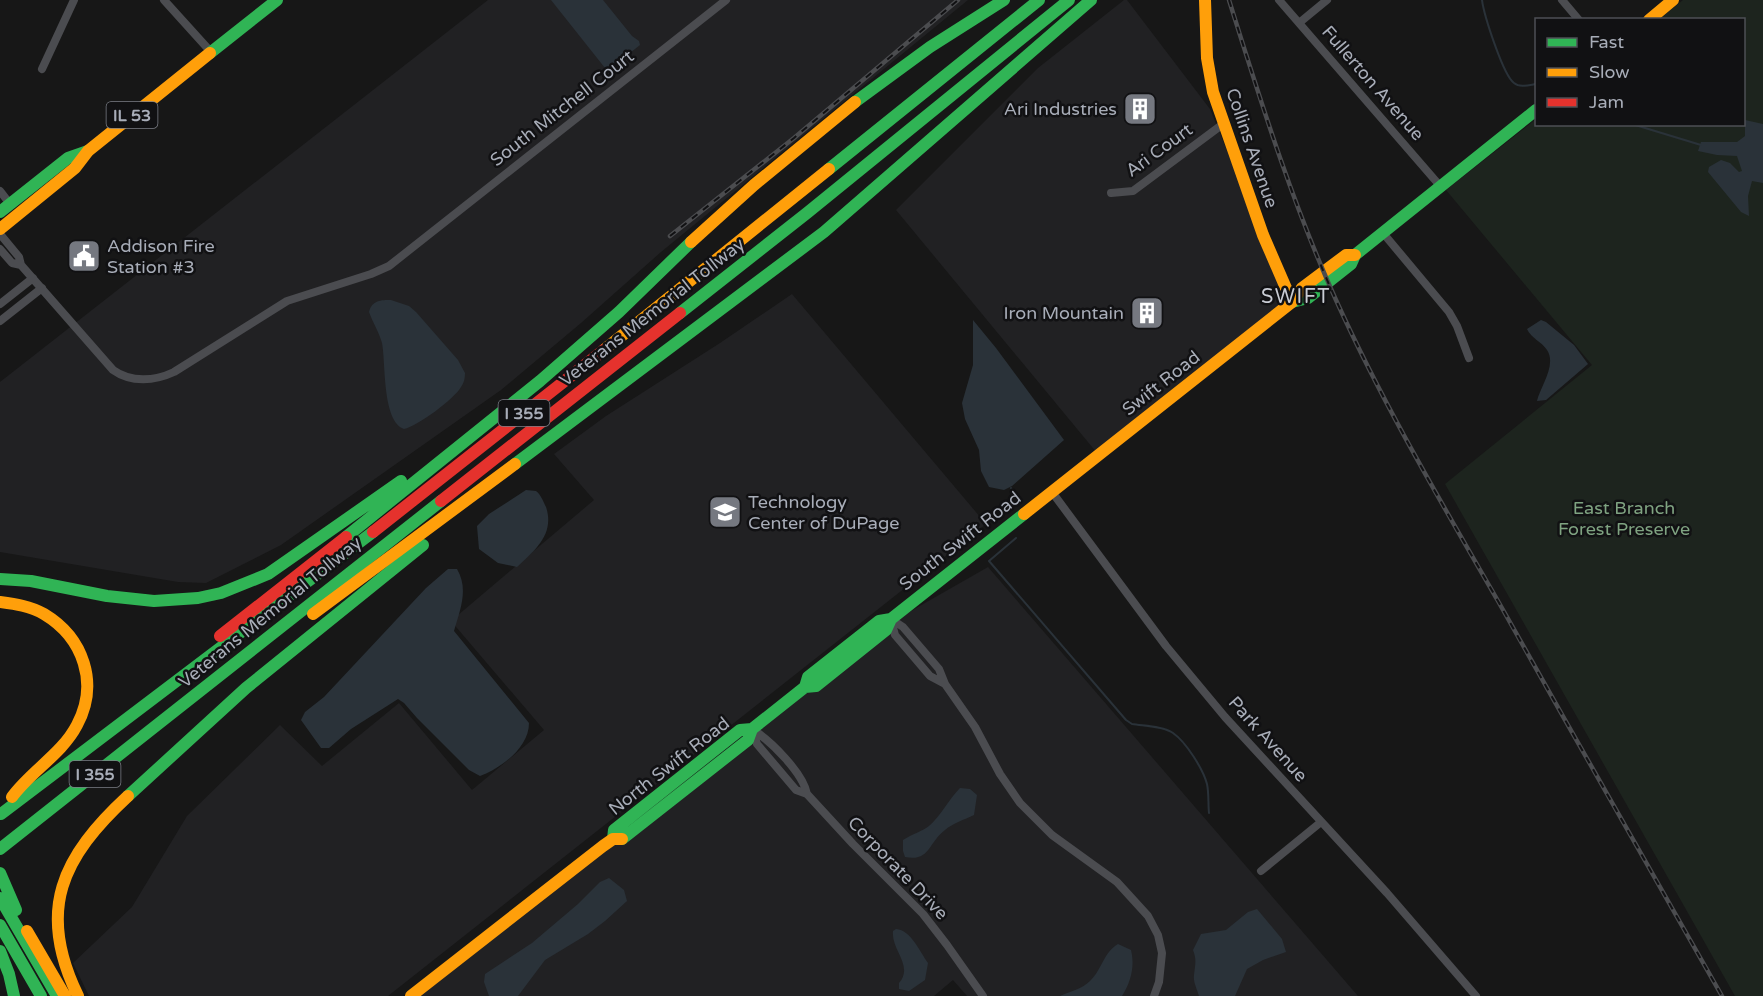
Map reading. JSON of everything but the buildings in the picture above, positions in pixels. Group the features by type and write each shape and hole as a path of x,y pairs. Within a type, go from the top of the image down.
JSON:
{"main road":[{"name":"IL 53","path":"0,232 75,168 88,151 277,0"},
{"path":"51,774 223,633 526,393 585,343 724,212 780,164 915,58 1004,0"},
{"name":"Veterans Memorial Tollway","path":"1,814 51,774 301,588 565,380 1039,0"},
{"name":"Veterans Memorial Tollway","path":"0,849 381,546 807,213 1069,0"},
{"path":"180,707 362,579 824,232 1091,0"},
{"name":"Collins Avenue","path":"1205,0 1209,73 1223,124 1263,235 1292,302"},
{"path":"1651,18 1673,0"},
{"name":"Swift Road","path":"1052,492 1292,302 1308,298 1351,264 1355,255 1535,111"},
{"name":"IL 53","path":"5,208 68,158 88,151"},
{"path":"0,579 29,581 145,602 170,603 194,600 233,590 268,574 298,555 526,393"},
{"path":"78,996 61,957 57,916 63,883 84,842 109,814 227,703 436,535 532,451"},
{"name":"South Swift Road","path":"752,729 805,687 816,686 886,630 891,619 1052,492"},
{"path":"0,602 29,606 49,615 63,627 81,655 87,681 84,708 69,739 16,790 1,814"},
{"name":"North Swift Road","path":"411,996 613,839 614,830 740,730 752,729"},
{"path":"0,873 21,921"},
{"path":"0,886 65,996"},
{"path":"0,898 57,996"},
{"path":"0,925 41,996"},
{"path":"0,951 14,996"}],"street":[{"path":"42,69 74,0"},
{"path":"164,0 210,52"},
{"name":"South Mitchell Court","path":"21,265 113,370 127,378 154,378 174,372 287,301 380,271 726,0"},
{"name":"Fullerton Avenue","path":"1279,0 1441,187"},
{"path":"1299,23 1327,0"},
{"path":"1562,0 1577,18"},
{"name":"Ari Court","path":"1111,193 1133,191 1223,124"},
{"path":"0,191 5,208"},
{"path":"0,232 19,257 21,265 12,263 0,249"},
{"path":"1383,233 1449,312 1469,358"},
{"path":"8,315 0,305 33,278"},
{"path":"0,321 42,288"},
{"name":"Park Avenue","path":"1052,492 1166,646 1239,734 1388,893 1476,996"},
{"path":"891,619 903,627 939,669 945,684 965,709 1000,774 1020,803 1052,835 1117,882 1148,916 1158,935 1162,954 1159,982 1154,996"},
{"name":"Corporate Drive","path":"752,729 757,744 796,790 807,795 922,914 983,996"},
{"path":"1261,872 1322,822"}],"shaded area":[{"path":"488,0 968,0 661,252 501,390 281,545 206,583 178,582 0,552 0,382"},
{"path":"551,0 603,0 640,45 611,68 605,68"},
{"path":"1124,0 1127,0 1210,109 1289,302 1097,453 896,210 1038,68"},
{"path":"1745,120 1763,124 1763,183 1752,181 1748,196 1749,216 1741,212 1708,172 1709,167 1721,160 1730,163 1739,172 1742,171 1737,156 1698,151 1701,142 1737,142 1745,136"},
{"path":"792,294 986,524 388,996 89,996 73,963 132,907 187,816 280,725 322,766 399,703 472,790 544,730 451,621 594,500 554,454 606,416"},
{"path":"391,300 409,306 416,312 458,360 465,373 462,385 444,405 426,418 404,429 397,424 388,404 382,343 369,312 375,303"},
{"path":"973,320 1064,440 1012,486 1004,490 989,487 981,471 979,450 965,419 962,403 973,365"},
{"path":"1541,320 1574,345 1588,364 1546,400 1537,401 1549,369 1550,356 1545,347 1527,329"},
{"path":"526,490 536,491 541,496 548,517 546,533 542,541 517,567 498,563 479,549 477,526 489,514"},
{"path":"988,567 1358,996 967,996 953,980 934,996 418,996 897,619"},
{"path":"448,569 457,569 461,577 463,592 454,631 529,723 528,732 519,749 497,768 480,776 469,770 398,699 351,729 329,748 321,748 301,720 305,712 324,697 426,588"},
{"path":"960,788 970,789 977,795 974,815 945,830 924,854 913,858 905,857 903,840 929,826"},
{"path":"609,878 624,890 627,901 588,934 545,960 518,996 489,996 484,982 485,974 532,943 600,882"},
{"path":"1257,909 1282,939 1286,952 1263,960 1247,969 1235,996 1199,996 1194,980 1193,950 1201,934 1226,930 1248,912"},
{"path":"896,929 911,937 928,963 925,980 909,991 899,989 904,970 893,938 893,931"},
{"path":"1118,944 1131,950 1133,962 1128,985 1122,996 1060,996 1087,984 1109,952"}],"green space":[{"name":"East Branch Forest Preserve","path":"1683,0 1763,0 1763,996 1735,996 1445,484 1592,365 1446,190 1535,120 1535,126 1745,126 1745,18 1660,18"}],"waterway":[{"path":"1482,0 1495,44 1510,78 1519,85 1535,84"},
{"path":"1639,126 1701,145"},
{"path":"1011,488 1014,493"},
{"path":"1016,538 989,561 1126,720 1132,724 1169,731 1178,737 1193,756 1205,778 1208,787 1209,813"}],"railway":[{"path":"670,236 794,138 958,0"},
{"path":"1229,0 1265,114 1305,227 1354,339 1434,490 1722,996"}],"traffic: fast":[{"path":"210,53 277,0"},
{"path":"855,102 930,47 1004,0"},
{"path":"829,169 1039,0"},
{"path":"680,313 1069,0"},
{"path":"515,464 824,232 1091,0"},
{"path":"1292,302 1308,298 1351,264 1355,255 1535,111"},
{"path":"0,212 68,158 88,151"},
{"path":"346,537 540,381 619,312 691,242"},
{"path":"0,579 31,581 107,596 154,601 198,598 221,593 268,574 401,481"},
{"path":"0,849 441,501"},
{"path":"622,839 748,740 752,729 805,687 808,677 879,621 891,619 1024,514"},
{"path":"1,814 373,532"},
{"path":"128,796 246,688 423,545"},
{"path":"805,687 816,686 886,630 891,619"},
{"path":"613,839 614,830 740,730 752,729"},
{"path":"0,873 16,910"},
{"path":"0,898 57,996"},
{"path":"0,925 41,996"},
{"path":"0,951 14,996"}],"traffic: slow":[{"path":"1205,0 1207,58 1213,92 1263,235 1292,302"},
{"path":"1651,18 1673,0"},
{"path":"0,229 75,168 88,151 210,53"},
{"path":"691,242 754,185 855,102"},
{"path":"604,350 829,169"},
{"path":"1024,514 1292,302 1302,288 1346,255 1355,255"},
{"path":"313,614 515,464"},
{"path":"0,602 33,609 58,624 78,649 87,678 84,709 71,735 12,797"},
{"path":"78,996 65,965 59,937 58,911 62,887 72,863 86,841 128,796"},
{"path":"411,996 603,846 613,839 622,839"},
{"path":"27,931 65,996"}],"traffic: jam":[{"path":"441,501 680,313"},
{"path":"373,532 604,350"},
{"path":"220,636 346,537"}],"place":[{"name":"Ari Industries","path":"1140,109"},
{"name":"Addison Fire Station #3","path":"84,256"},
{"name":"Iron Mountain","path":"1147,313"},
{"name":"Technology Center of DuPage","path":"725,512"}],"district":[{"name":"SWIFT","path":"1296,296"}]}
